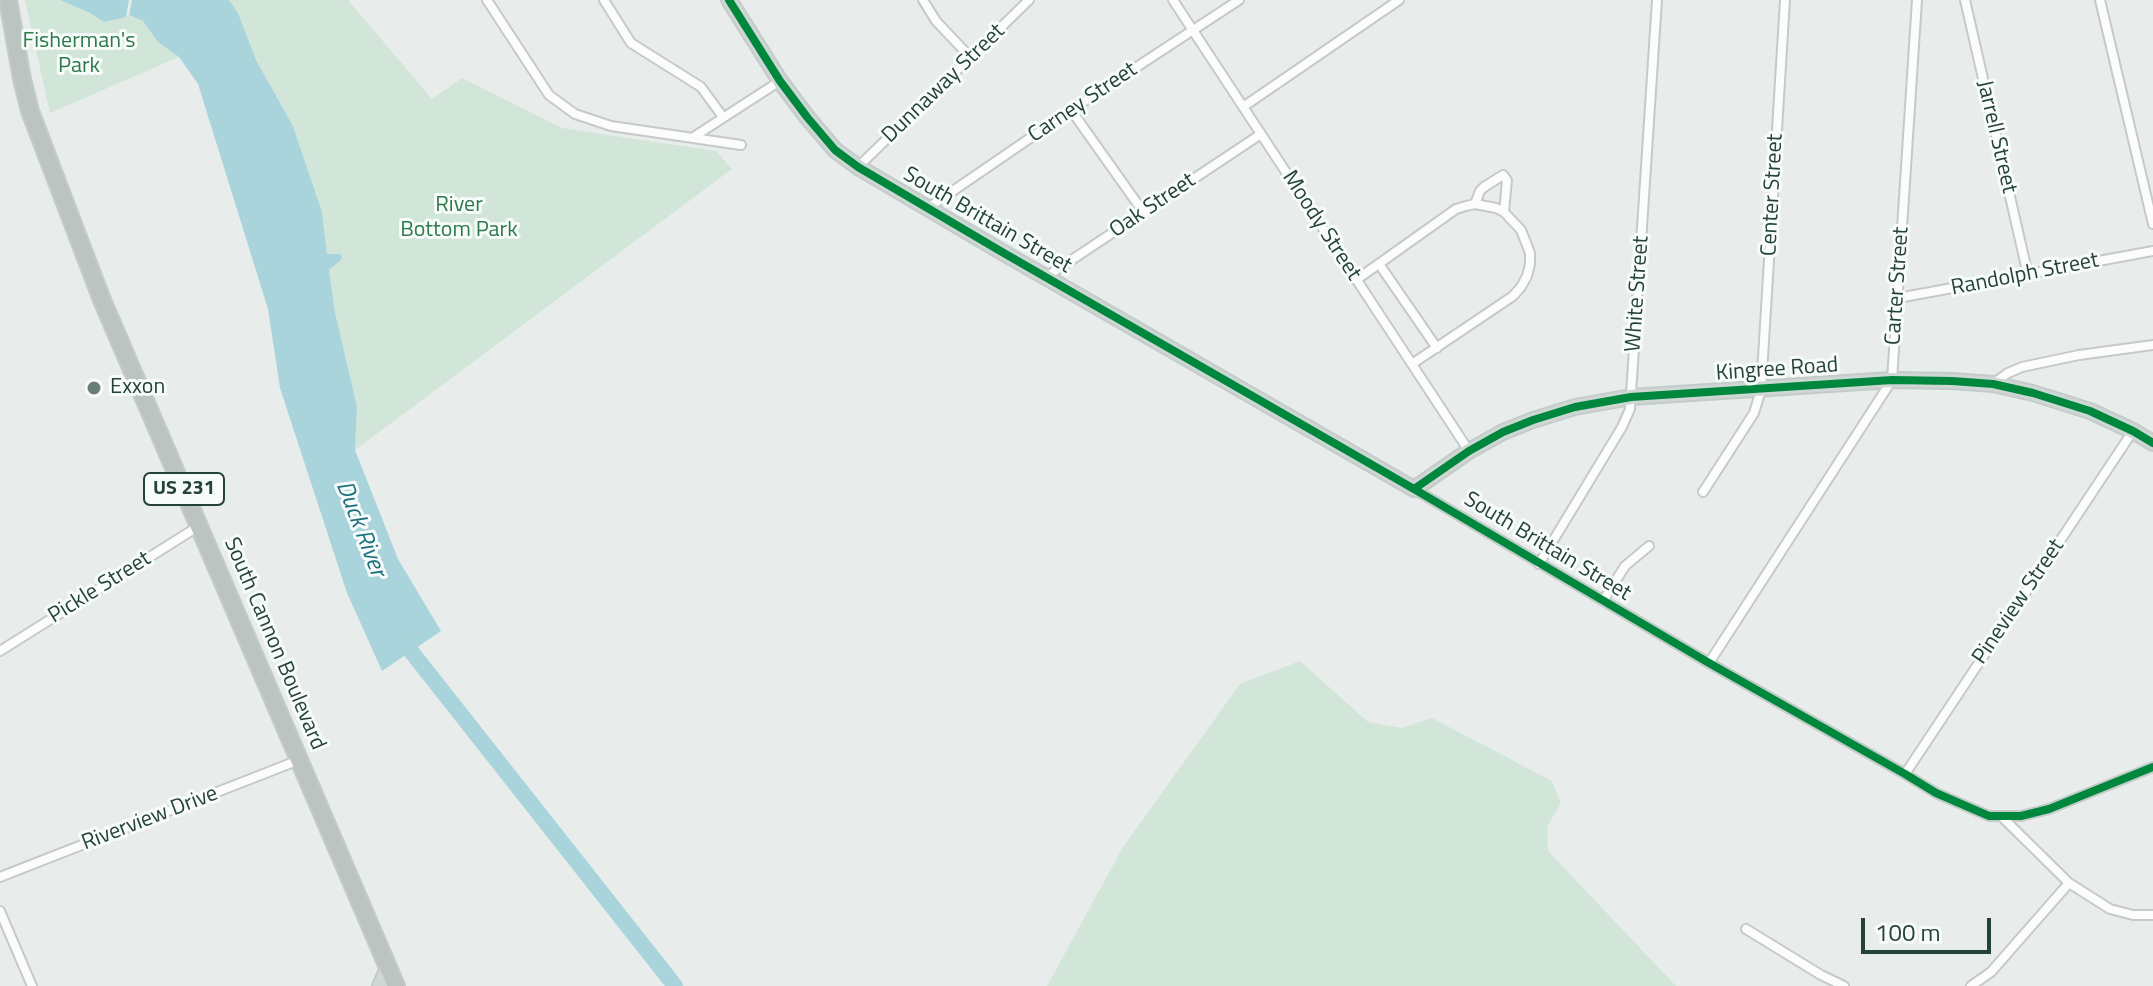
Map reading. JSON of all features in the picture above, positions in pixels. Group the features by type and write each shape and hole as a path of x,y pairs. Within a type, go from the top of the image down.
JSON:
{"highway":[{"name":"South Cannon Boulevard","path":"8,0 30,111 102,300 396,986"}],"main road":[{"name":"South Brittain Street","path":"729,0 780,81 818,131 835,150 858,167 1414,489"},
{"name":"Kingree Road","path":"1414,489 1503,432 1552,413 1602,401 1892,380 1993,384 2033,393 2090,411 2153,443"},
{"path":"380,986 388,968"}],"street":[{"path":"487,0 549,95 575,114 611,126 741,145"},
{"path":"604,0 631,43 701,87 723,117"},
{"path":"923,0 936,21 971,58"},
{"name":"Dunnaway Street","path":"858,167 1029,0"},
{"name":"Moody Street","path":"1173,0 1469,451"},
{"name":"Carney Street","path":"928,208 1239,0"},
{"path":"1243,107 1399,0"},
{"name":"White Street","path":"1539,564 1630,409 1657,0"},
{"name":"Center Street","path":"1703,492 1754,413 1761,390 1785,0"},
{"name":"Carter Street","path":"1709,663 1892,380 1917,0"},
{"name":"Jarrell Street","path":"1965,0 2028,275"},
{"path":"2100,0 2153,224"},
{"path":"694,137 780,81"},
{"path":"1071,110 1144,213"},
{"name":"Oak Street","path":"1046,277 1261,134"},
{"path":"1475,204 1480,191 1503,175 1507,180 1504,212"},
{"path":"1356,280 1456,209 1475,204 1504,212 1521,230 1530,253 1527,276 1521,287 1513,296 1412,364"},
{"name":"Randolph Street","path":"1898,298 2153,251"},
{"path":"1379,264 1437,348"},
{"path":"1993,384 2022,367 2153,345"},
{"name":"Pineview Street","path":"1905,774 2133,431"},
{"name":"South Brittain Street","path":"1414,489 1936,793 1989,816 2021,816 2049,809 2153,767"},
{"name":"Pickle Street","path":"0,651 200,525"},
{"path":"1603,601 1625,566 1649,546"},
{"name":"Riverview Drive","path":"0,877 299,760"},
{"path":"2002,817 2069,883 2110,909 2133,915 2153,915"},
{"path":"1971,986 1991,972 2069,883"},
{"path":"0,911 32,986"},
{"path":"1746,929 1844,986"}],"green space":[{"name":"Fisherman's Park","path":"25,0 60,0 90,12 104,22 129,15 143,21 158,42 179,57 50,113"},
{"name":"River Bottom Park","path":"229,0 348,0 432,99 462,78 562,128 716,151 732,169 355,450 357,407 335,312 329,270 341,260 340,254 327,255 322,212 293,126 256,60 238,13"},
{"path":"1300,661 1368,722 1402,728 1432,718 1552,781 1561,803 1547,827 1548,851 1676,986 1047,986 1123,847 1240,684"}],"water":[{"path":"60,0 129,0 126,17 104,22"},
{"path":"132,0 229,0 238,13 256,60 293,126 322,212 327,254 340,254 342,257 329,270 335,312 357,407 355,450 398,559 441,631 382,671 347,593 280,388 268,309 198,84 179,57 158,42 143,21 129,15"}],"waterway":[{"name":"Duck River","path":"402,633 410,650 675,986"}],"cycle path":[{"path":"729,0 780,81 807,117 835,150 858,167 1936,793 1989,816 2021,816 2049,809 2153,767"},
{"path":"1414,489 1503,432 1575,407 1631,397 1892,380 1993,384 2033,393 2090,411 2153,443"}],"place":[{"name":"Exxon","path":"94,388"}]}
